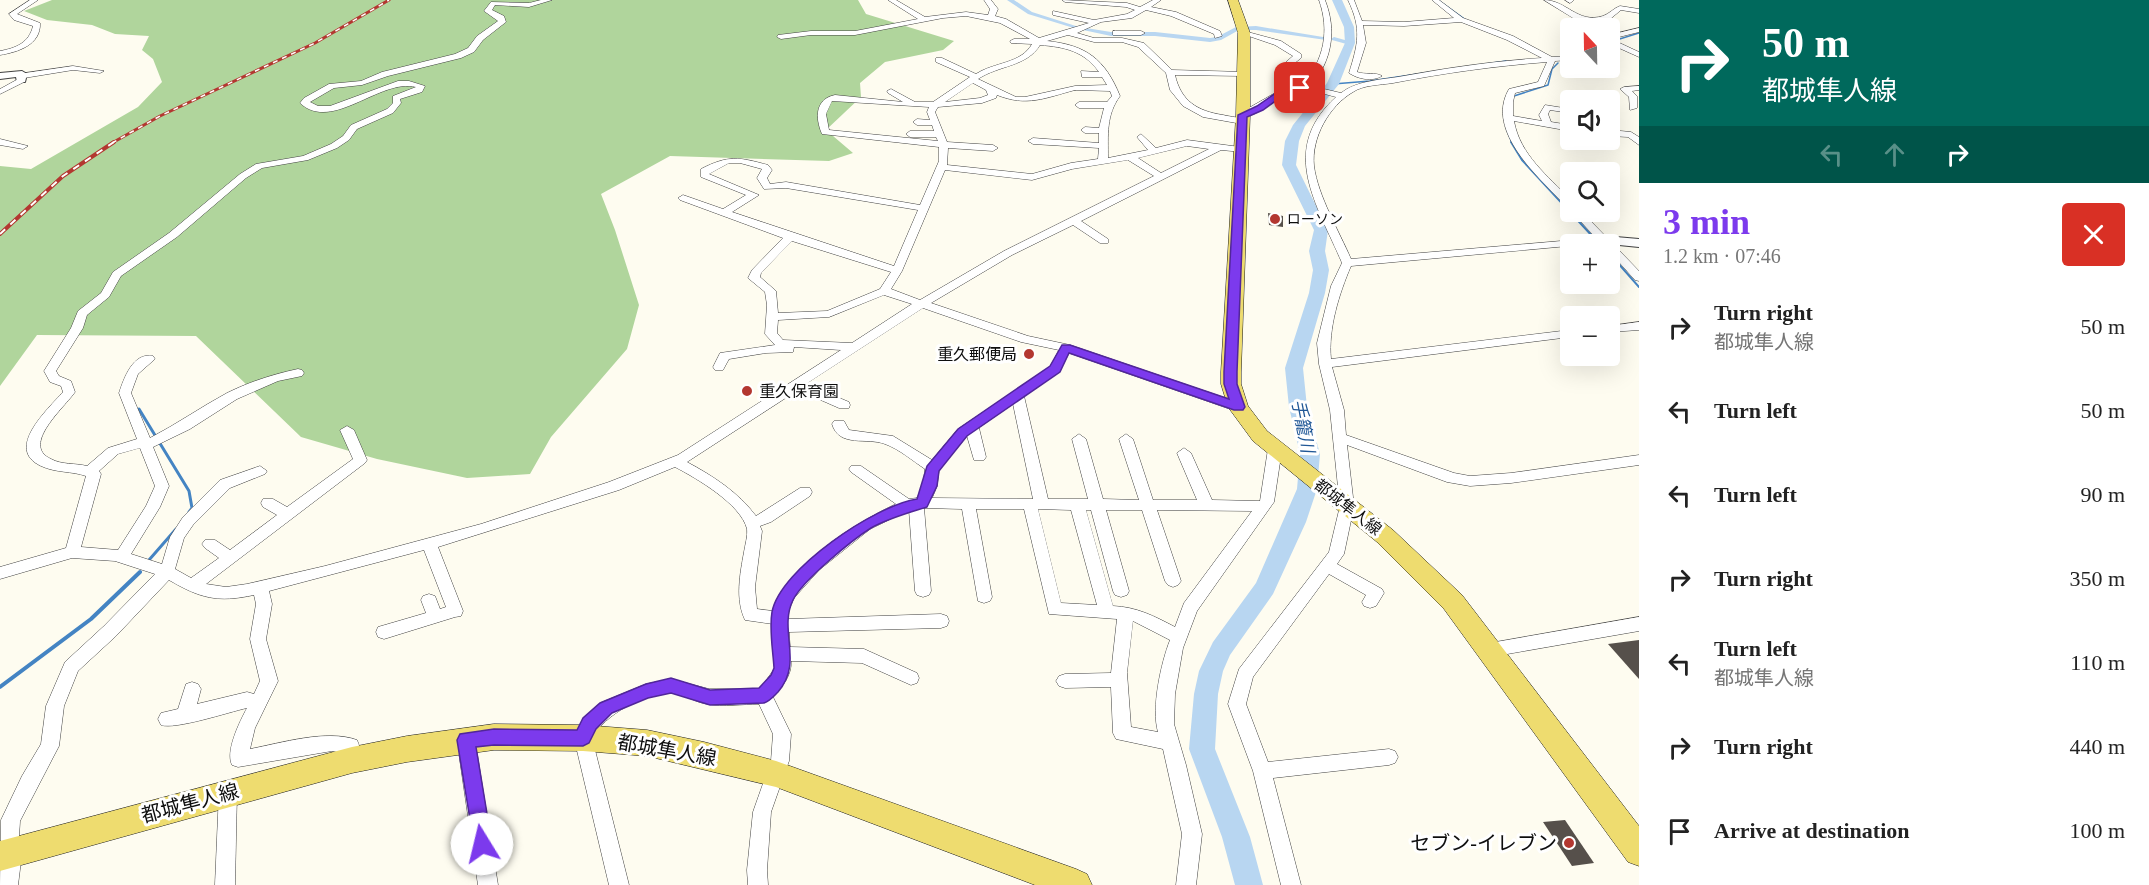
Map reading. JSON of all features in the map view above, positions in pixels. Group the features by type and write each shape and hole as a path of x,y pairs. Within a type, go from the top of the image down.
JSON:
{"main road":[{"name":"都城隼人線","path":"1233,0 1244,30 1231,384 1238,407 1249,423 1277,451 1385,536 1453,602 1639,851"},
{"name":"都城隼人線","path":"6,854 352,760 494,737 583,738 647,743 776,774 1076,885"}],"street":[{"path":"0,53 23,48 32,41 37,25 17,18 13,14 35,0"},
{"path":"72,552 94,474 87,469 54,466 38,457 32,449 32,439 69,392 67,384 54,379 50,371 77,328 82,313 105,295 117,274 172,235 251,170 305,158 334,146 346,138 354,127 390,111 398,103 396,98 419,90 421,86 411,82 387,87 331,109 307,105 304,103 307,100 332,86 362,83 385,74 417,68 464,53 502,22 501,18 488,11 493,3 529,6 549,0"},
{"path":"891,0 925,20"},
{"path":"987,0 994,9 991,17"},
{"path":"1065,0 1127,5 1178,16 1217,33 1218,36"},
{"path":"773,317 829,314 884,291 897,271 942,167 945,154 943,144 931,112 935,105 974,78 1024,58 1031,53 1038,41 1085,28 1101,19 1127,16 1158,0"},
{"path":"1305,88 1325,57 1330,38 1327,12 1322,0"},
{"path":"1351,0 1359,22 1362,44 1352,71 1360,76 1379,76 1479,62 1560,58"},
{"path":"1435,0 1462,20 1510,38 1548,58"},
{"path":"1547,0 1579,18"},
{"path":"1606,18 1619,10 1617,8 1627,7 1639,10"},
{"path":"1056,13 1094,22"},
{"path":"781,37 817,32 855,33 957,14 991,17 1017,28 1038,41"},
{"path":"1169,23 1178,16"},
{"path":"1003,21 1013,17"},
{"path":"1359,22 1404,24 1462,20"},
{"path":"1017,28 1030,24"},
{"path":"1085,28 1102,32 1140,33"},
{"path":"1244,30 1278,43 1298,56 1296,60 1286,64 1282,69 1283,87 1288,89"},
{"path":"1620,38 1639,30"},
{"path":"1068,33 1092,39 1120,40 1138,44 1170,72 1174,91 1191,107 1208,116 1242,118 1288,89 1305,88 1342,96"},
{"path":"1014,41 1038,41 1084,52 1104,74 1116,97 1109,105 1104,119 1103,161"},
{"path":"1620,46 1639,55"},
{"path":"1291,885 1262,771 1237,704 1245,674 1336,554 1347,506 1337,410 1325,364 1323,343 1337,286 1347,262 1312,180 1309,164 1317,126 1328,109 1351,89 1372,83 1560,55"},
{"path":"1548,58 1541,84 1512,91 1508,95 1509,118 1516,144 1560,193"},
{"path":"939,60 990,89 1014,99 1025,100 1075,88 1112,87"},
{"path":"0,76 22,78 73,68 100,71"},
{"path":"1170,72 1244,74"},
{"path":"1084,73 1085,75 1104,74"},
{"path":"0,92 22,78"},
{"path":"1633,108 1633,96 1624,89 1639,88"},
{"path":"940,134 911,131 825,132 820,113 821,108 829,99 835,98 871,104 935,105 988,100 993,96 990,89"},
{"path":"891,91 912,104"},
{"path":"1079,105 1109,105"},
{"path":"1547,124 1546,117 1543,115 1548,107 1560,109"},
{"path":"1509,118 1560,126"},
{"path":"1622,122 1639,142"},
{"path":"911,131 936,123"},
{"path":"1085,130 1104,130"},
{"path":"911,131 943,144 993,148"},
{"path":"1141,137 1145,144 1154,151"},
{"path":"0,141 23,146"},
{"path":"1033,141 1104,146"},
{"path":"942,167 1032,177 1071,166 1129,157 1187,143 1240,150"},
{"path":"0,573 72,552 102,553 167,573 191,587 226,593 260,587 545,510 636,478 683,458 798,385 848,347 1008,253 1220,147"},
{"path":"1129,157 1160,176"},
{"path":"754,195 704,175 704,171 726,159 765,167 767,170 762,178 767,188"},
{"path":"786,185 790,177 787,173"},
{"path":"725,212 767,188 786,185 923,208"},
{"path":"682,198 790,237 897,271"},
{"path":"1073,220 1104,241"},
{"path":"1587,222 1599,234"},
{"path":"790,237 756,272 754,278 770,291 773,317 771,334 780,342 848,347"},
{"path":"1620,243 1639,243"},
{"path":"1347,262 1560,246"},
{"path":"1620,257 1639,278"},
{"path":"884,291 1025,339 1066,348 1238,407"},
{"path":"1620,328 1639,326"},
{"path":"1325,364 1560,335"},
{"path":"719,367 724,356 737,353 766,349 848,347"},
{"path":"922,591 915,505 930,486 933,467 963,432 1055,369 1066,348"},
{"path":"121,557 153,507 162,486 152,441 125,393 132,372 149,359"},
{"path":"262,369 273,378"},
{"path":"90,471 113,451 152,441 185,426 232,396 294,370"},
{"path":"798,385 844,405"},
{"path":"1018,396 1055,609 1126,613 1141,617 1179,638"},
{"path":"839,424 841,431 846,434 888,440 933,467"},
{"path":"972,427 979,457"},
{"path":"191,587 286,513 360,460 347,430"},
{"path":"1341,438 1452,478 1470,481 1511,478 1639,460"},
{"path":"1079,439 1121,591"},
{"path":"1126,439 1173,581"},
{"path":"1186,885 1192,834 1165,724 1166,694 1174,648 1190,609 1267,502 1277,451"},
{"path":"1184,453 1207,506"},
{"path":"675,461 727,495 753,523 755,531 747,596 748,610 751,615 781,622 941,621"},
{"path":"856,469 915,505"},
{"path":"8,885 6,854 11,820 50,746 55,706 71,667 110,632 167,573 177,537 188,521 225,484 260,471"},
{"path":"753,523 766,518 805,492"},
{"path":"268,503 286,513"},
{"path":"968,504 984,597"},
{"path":"619,885 583,738 590,724 606,708 646,691 671,686 710,697 764,696 778,679 783,668 780,612 788,594 814,566 866,525 915,505 1264,506"},
{"path":"1077,505 1107,612"},
{"path":"384,632 455,611 429,543"},
{"path":"210,544 231,558"},
{"path":"1326,565 1376,593 1370,602"},
{"path":"260,587 264,604 258,639 269,681 246,728 238,759 332,743 351,746 352,760"},
{"path":"429,600 435,617"},
{"path":"1126,613 1119,680 1122,733 1170,742"},
{"path":"1490,650 1639,624"},
{"path":"783,654 864,656 911,678"},
{"path":"1065,681 1119,680"},
{"path":"185,716 192,689"},
{"path":"758,885 757,870 762,812 780,761 783,734 764,696"},
{"path":"167,719 247,700 258,703"},
{"path":"466,740 488,885"},
{"path":"1262,771 1389,757"},
{"path":"225,885 228,792"}],"green space":[{"path":"52,0 858,0 866,14 954,41 943,50 885,62 860,83 861,97 826,130 853,153 829,161 670,156 601,194 639,305 627,349 551,437 530,474 467,478 377,459 301,437 196,336 37,335 0,386 0,166 31,169 138,107 162,82 153,59 142,50 149,36 115,34 92,25 47,20 24,11"}],"building":[{"name":"ローソン","path":"1268,213 1283,216 1283,227 1269,225"},
{"path":"1639,640 1639,679 1608,644"},
{"name":"セブン-イレブン","path":"1565,820 1594,863 1572,866 1543,822"}],"waterway":[{"path":"1010,0 1030,13 1079,28"},
{"name":"手籠川","path":"1249,885 1236,837 1202,749 1206,694 1211,671 1221,649 1265,588 1295,522 1307,489 1310,454 1298,407 1294,368 1317,293 1321,270 1317,251 1321,230 1289,165 1292,141 1299,125 1333,84 1350,43 1349,27 1337,0"},
{"path":"1438,0 1466,20"},
{"path":"1086,30 1111,34 1155,34 1210,40 1219,39 1238,28 1256,28 1326,38"},
{"path":"1620,39 1639,33"},
{"path":"1334,39 1350,43"},
{"path":"1333,84 1370,81 1506,61"},
{"path":"1514,96 1548,85 1552,69 1558,63"},
{"path":"1507,130 1512,143"},
{"path":"1511,142 1522,160 1590,234"},
{"path":"1620,265 1639,287"},
{"path":"139,409 189,491 192,508 189,512"},
{"path":"149,560 176,529"},
{"path":"0,687 91,619 140,572"}],"railway":[{"path":"112,143 160,116 315,43 389,0"},
{"path":"0,234 63,176 114,142"}],"place":[{"name":"ローソン","path":"1275,219"},
{"name":"重久郵便局","path":"1029,354"},
{"name":"重久保育園","path":"747,391"},
{"name":"セブン-イレブン","path":"1569,843"}],"route":[{"path":"482,844 466,740 494,737 583,738 590,724 606,708 646,691 671,686 710,697 764,696 778,679 783,668 780,612 788,594 814,566 866,525 907,506 922,503 930,486 932,470 963,432 1038,383 1055,369 1066,348 1238,407 1233,395 1231,372 1243,115 1260,108 1286,90 1300,88"}]}
